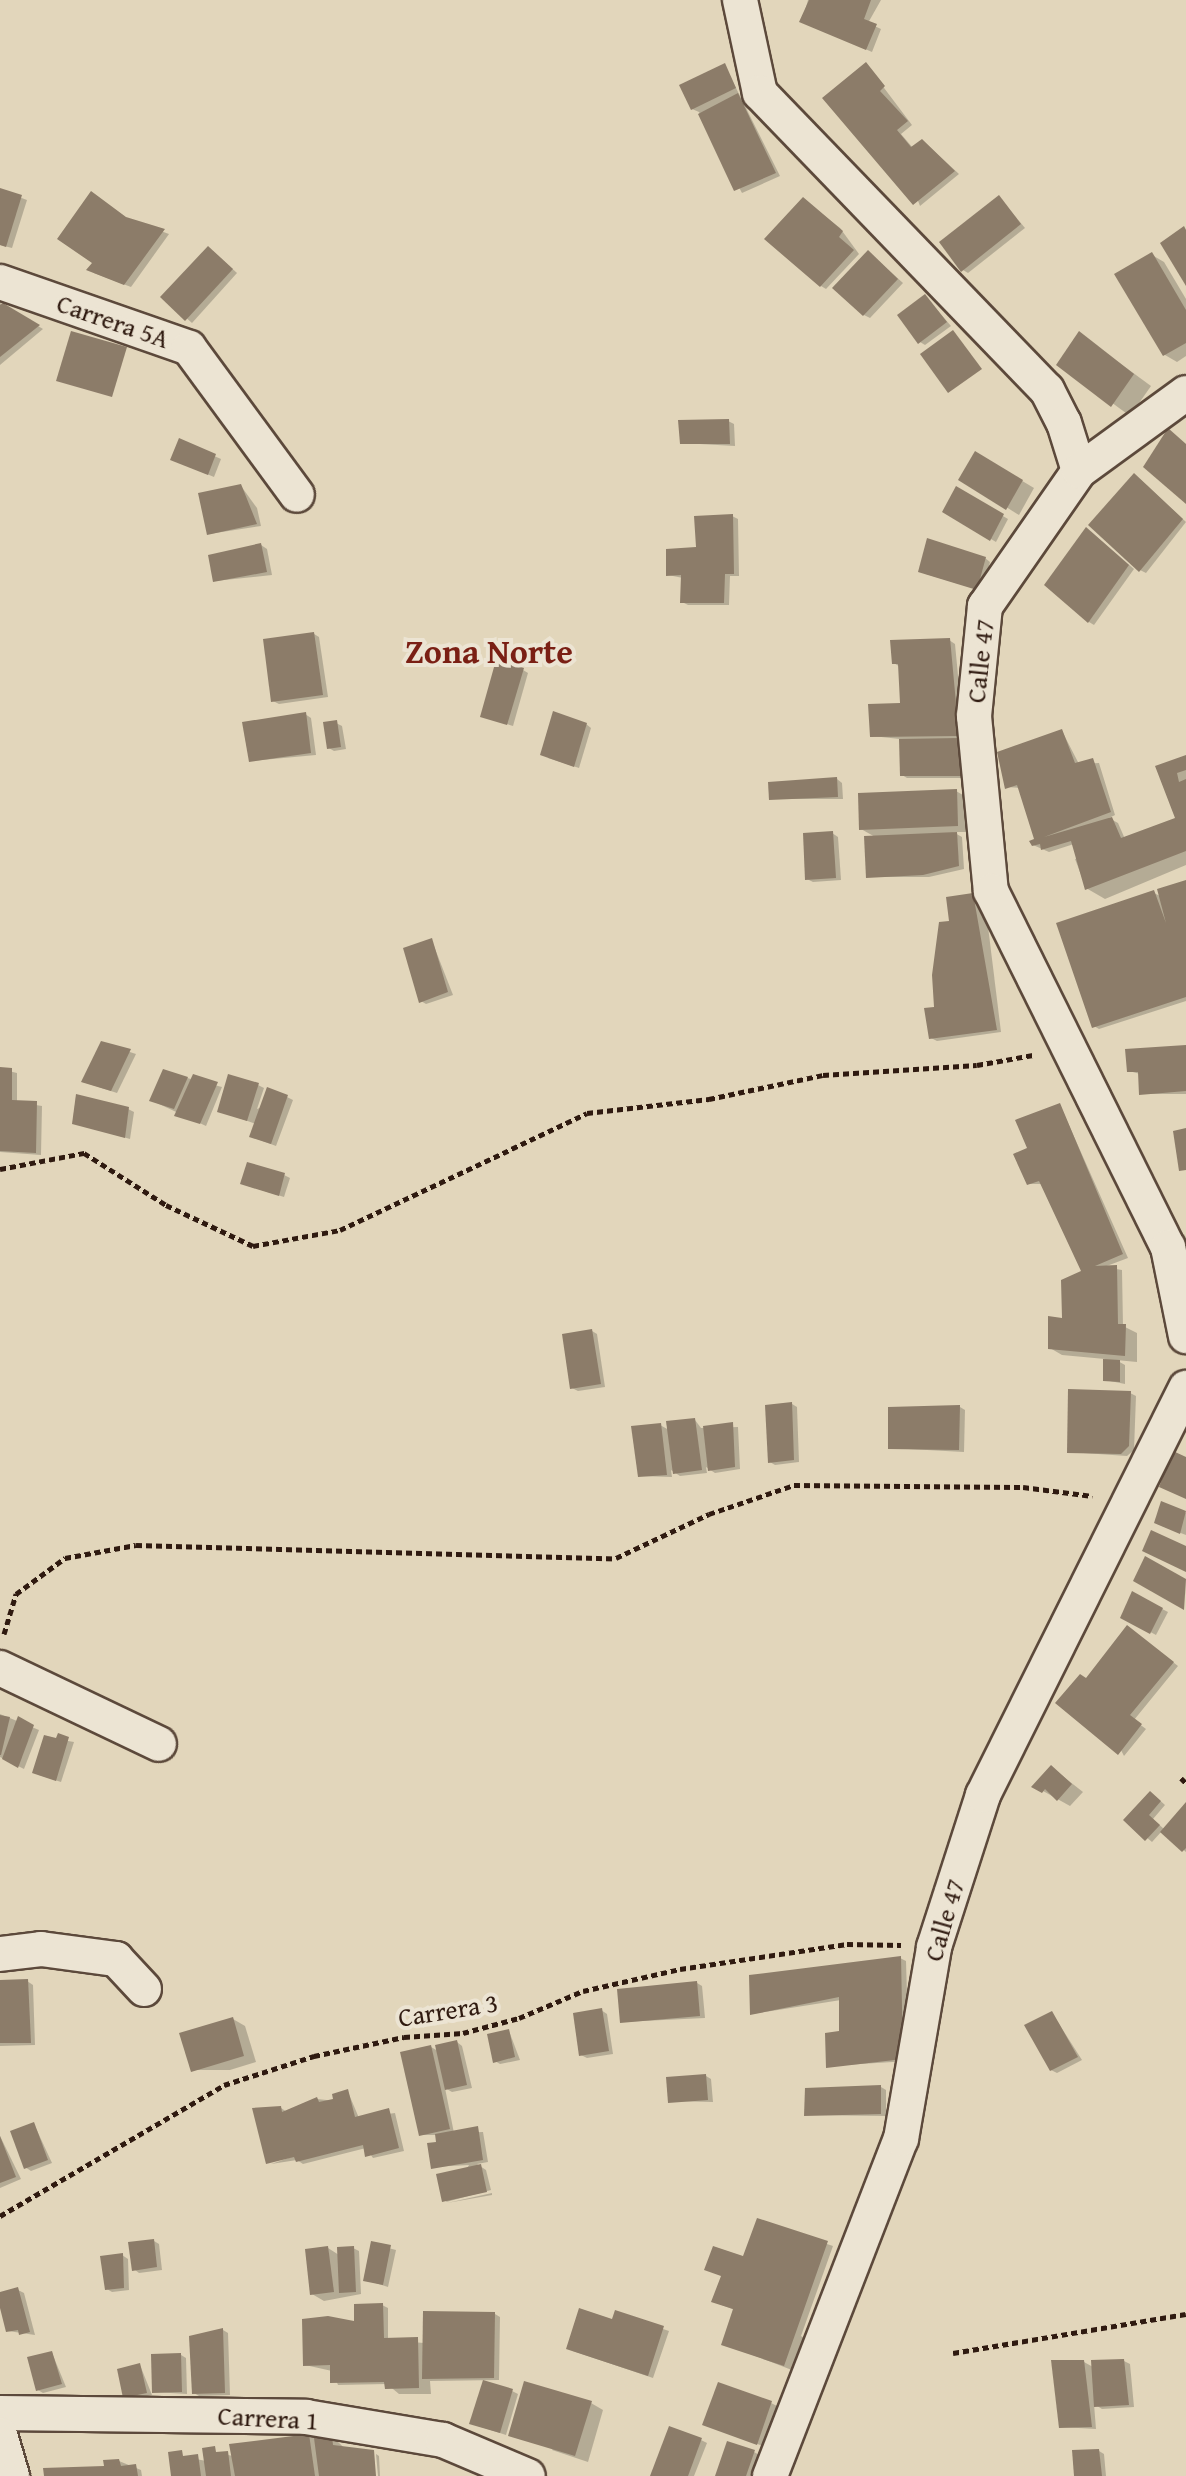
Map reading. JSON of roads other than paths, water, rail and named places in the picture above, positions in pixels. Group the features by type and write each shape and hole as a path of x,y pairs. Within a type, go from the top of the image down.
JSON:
{"street":[{"path":"740,0 760,93 1047,390 1079,471"},
{"name":"Carrera 5A","path":"0,282 189,348 297,495"},
{"name":"Calle 47","path":"1186,393 1079,471 985,606 974,716 991,891 1168,1247 1186,1336"},
{"name":"Calle 47","path":"770,2476 901,2139 934,1947 983,1795 1184,1404"},
{"path":"0,1668 159,1744"},
{"path":"0,1954 41,1949 116,1959 144,1989"},
{"name":"Carrera 1","path":"0,2413 306,2417 443,2440 528,2476"},
{"path":"0,2435 12,2476"}],"district":[{"name":"Zona Norte","path":"489,651"}]}
